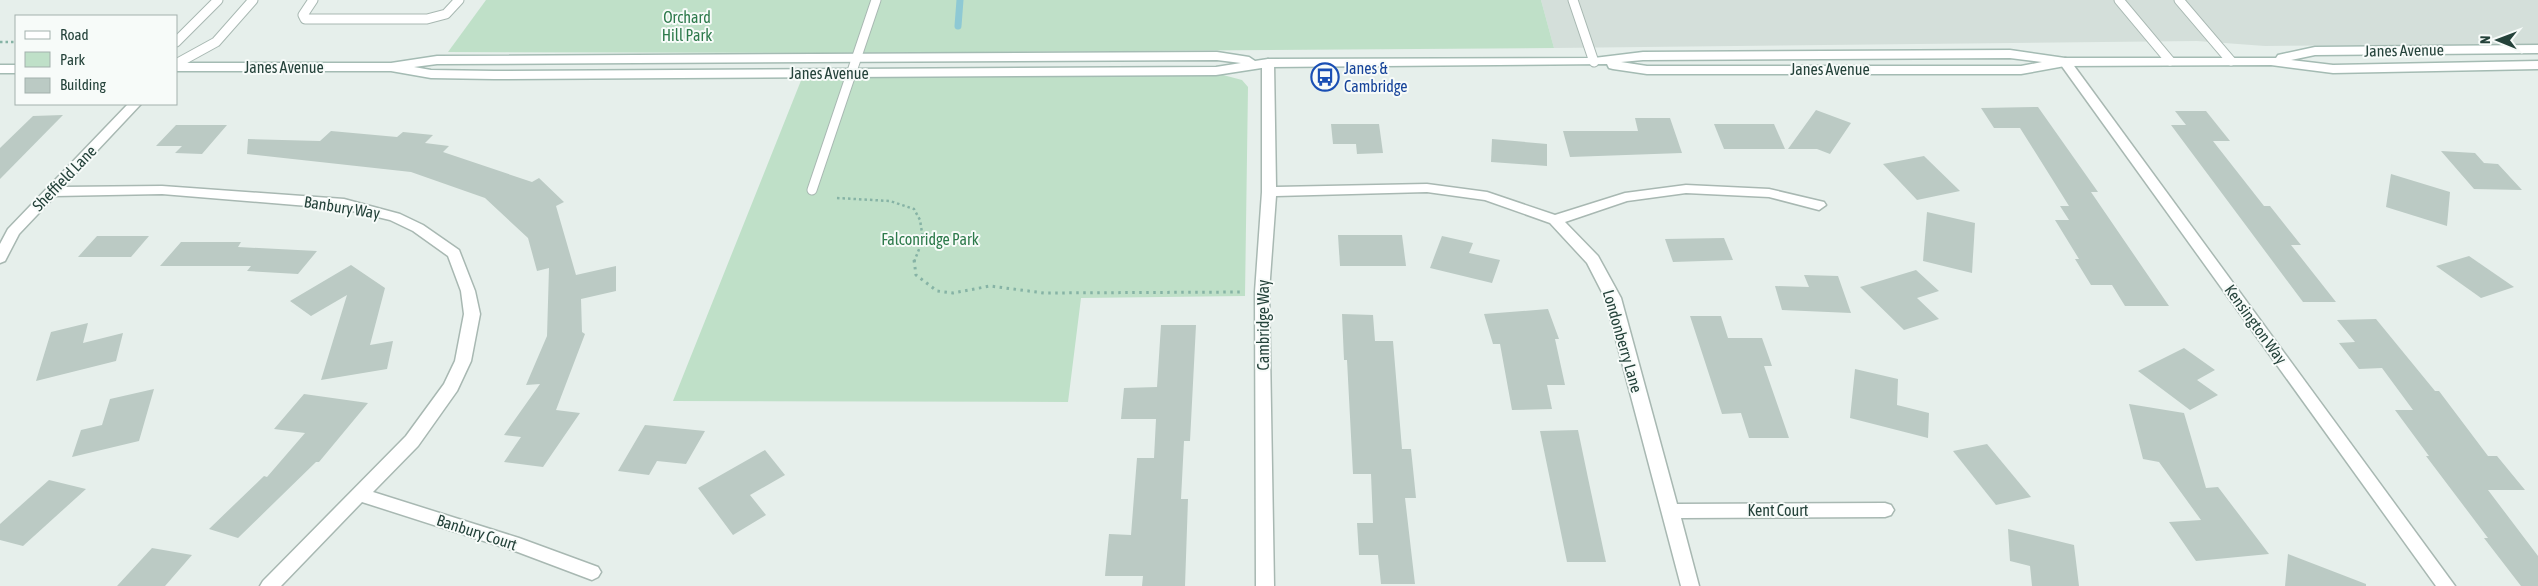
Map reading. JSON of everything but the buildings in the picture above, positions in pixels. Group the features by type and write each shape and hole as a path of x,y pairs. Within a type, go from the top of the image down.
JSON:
{"street":[{"name":"Janes Avenue","path":"2271,61 2315,51 2538,49"},
{"name":"Janes Avenue","path":"178,66 391,67 437,60 1217,56 1268,63 1594,62 1647,70 2020,70 2065,62 2170,61 2271,61 2333,69 2538,65"},
{"name":"Kensington Way","path":"2065,62 2446,586"},
{"name":"Janes Avenue","path":"391,67 430,74 852,73 1216,71 1268,63"},
{"name":"Cambridge Way","path":"1264,586 1262,292 1269,192 1268,63"},
{"path":"0,69 15,69"},
{"name":"Sheffield Lane","path":"0,258 13,232 134,105"},
{"name":"Londonberry Lane","path":"1269,192 1447,189 1487,196 1555,220 1593,260 1613,298 1690,586"},
{"path":"1555,220 1625,197 1686,189 1769,193 1819,205"},
{"name":"Banbury Way","path":"50,192 162,190 344,204 395,217 418,228 454,253 468,291 472,314 470,334 463,361 450,388 434,414 412,441 270,586"},
{"name":"Banbury Court","path":"361,495 519,546 592,572"},
{"name":"Kent Court","path":"1671,511 1885,510"}],"lane":[{"path":"178,40 218,0"},
{"path":"178,65 216,42 254,0"},
{"path":"313,0 303,15 306,18 426,19 446,14 460,0"},
{"path":"812,190 876,0"},
{"path":"1573,0 1594,62"},
{"path":"2119,0 2170,61"},
{"path":"2179,0 2231,61"}],"path":[{"path":"0,42 15,42"},
{"path":"837,198 890,201 914,209 920,220 923,239 914,259 916,275 937,291 953,293 990,286 1044,293 1262,292"}],"shaded area":[{"path":"1541,0 2538,0 2538,44 2265,46 2197,41 1554,48"}],"green space":[{"name":"Orchard Hill Park","path":"486,0 1541,0 1554,48 824,53 448,52"},
{"name":"Falconridge Park","path":"1223,75 1242,80 1248,87 1245,296 1081,298 1068,402 673,401 802,78"}],"waterway":[{"path":"958,26 960,0"}],"place":[{"name":"Janes & Cambridge","path":"1325,77"}]}
